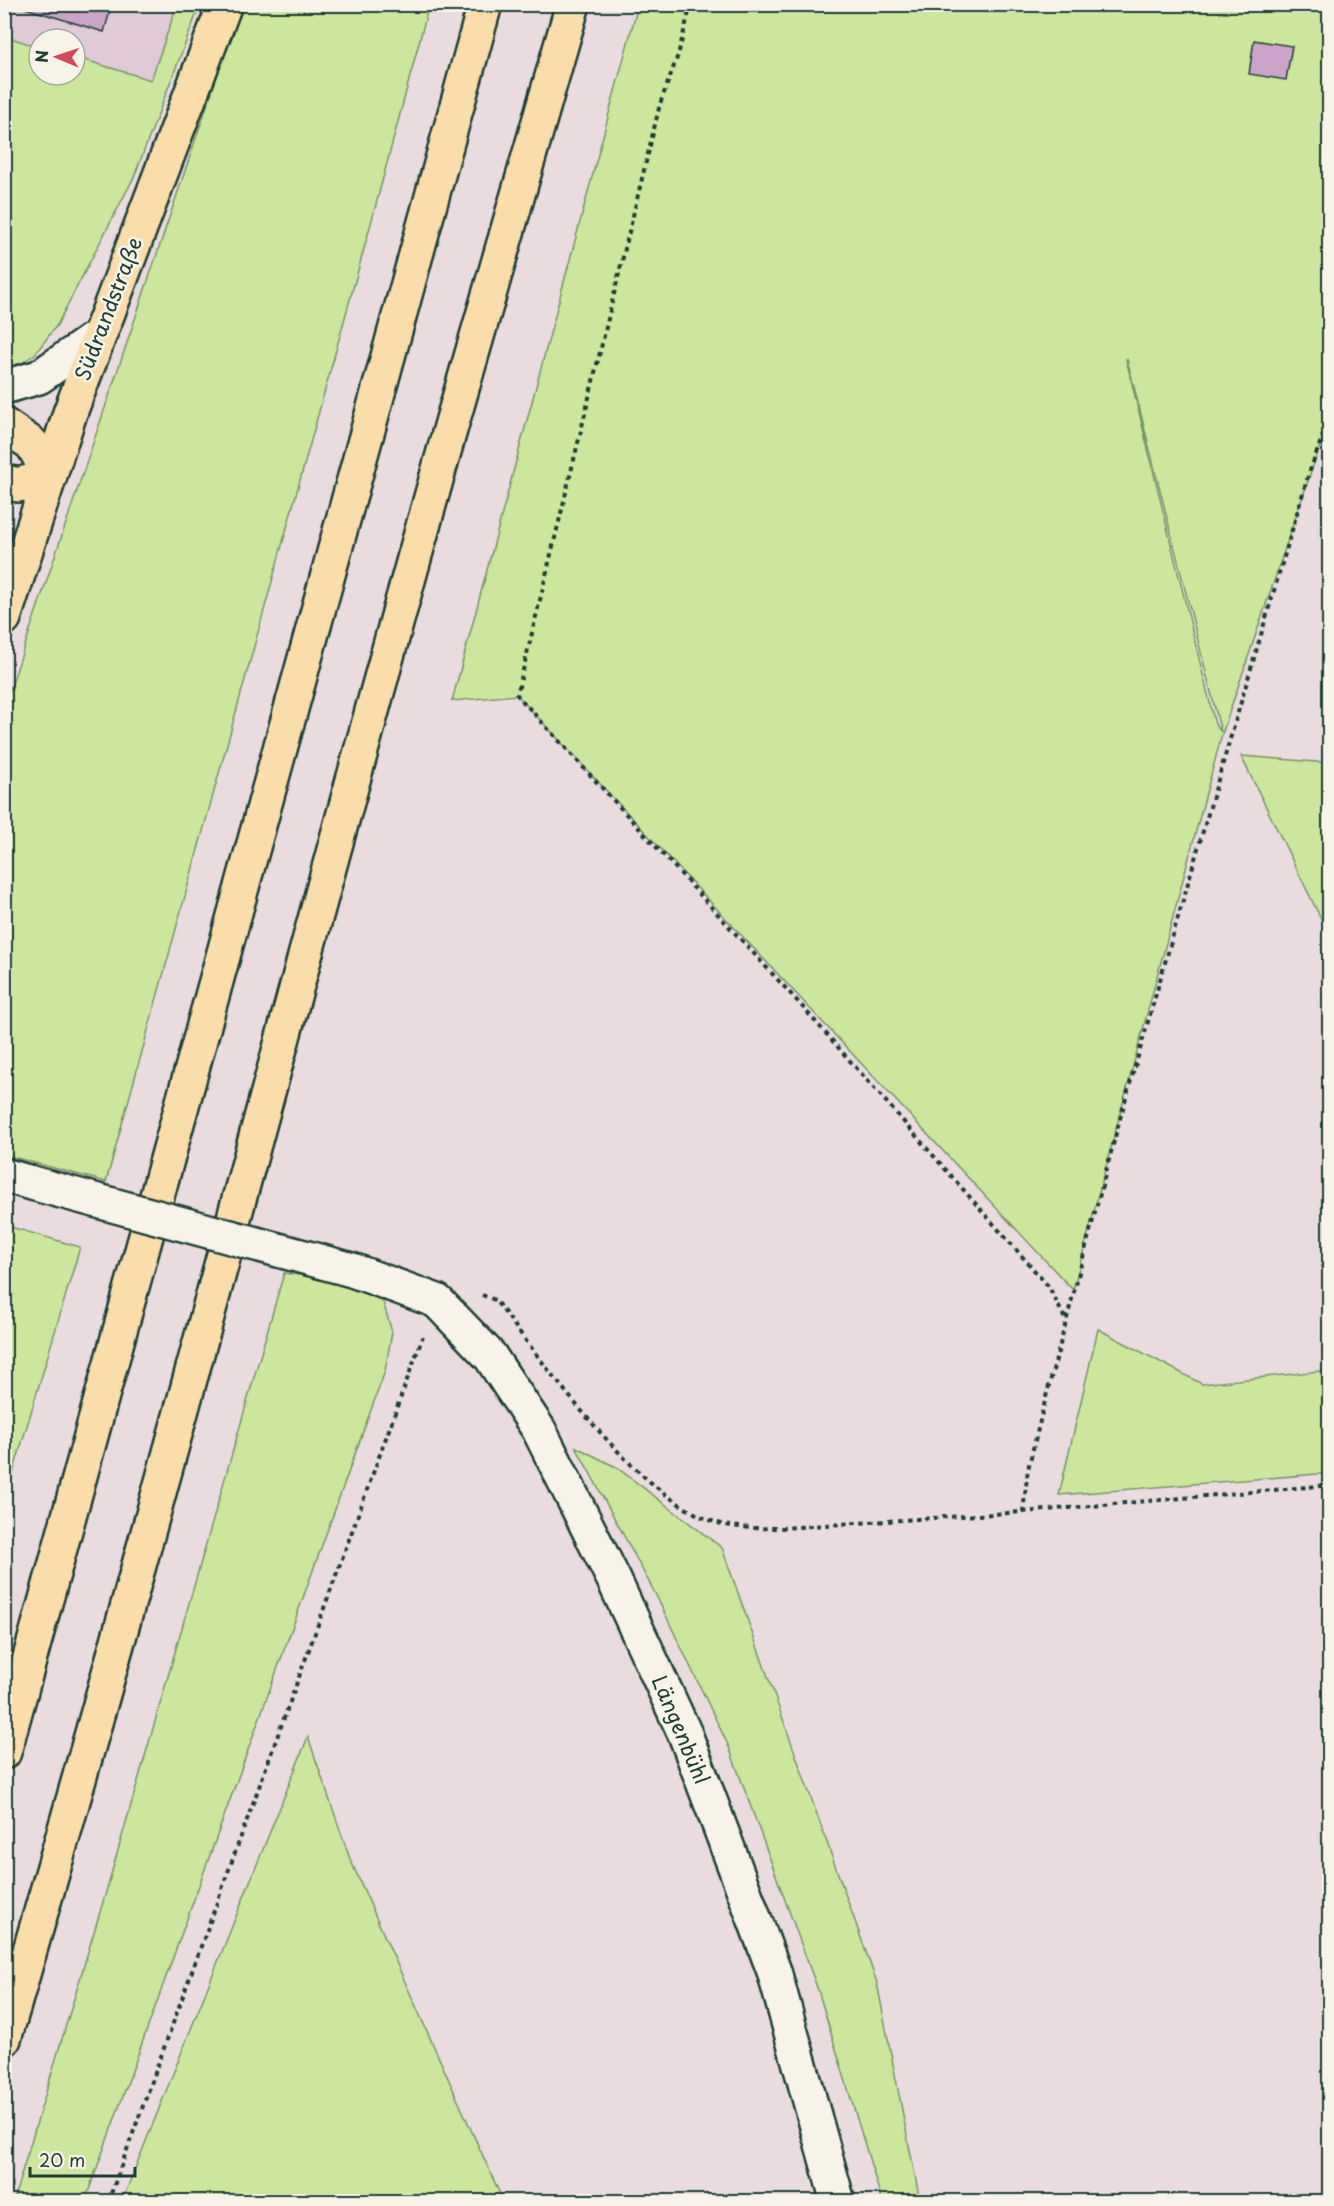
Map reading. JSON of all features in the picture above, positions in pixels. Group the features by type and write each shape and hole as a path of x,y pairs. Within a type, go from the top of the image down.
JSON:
{"main road":[{"name":"Südrandstraße","path":"4,618 98,336 225,4"},
{"path":"4,1752 485,4"},
{"path":"4,2039 72,1811 204,1335 451,425 573,4"},
{"path":"4,425 32,444 50,476 18,485 4,481"}],"street":[{"path":"4,387 39,377 98,336"},
{"path":"16,1178 352,1270 436,1301"},
{"name":"Längenbühl","path":"436,1301 490,1356 539,1430 614,1580 685,1734 774,1971 838,2202"}],"path":[{"path":"691,4 678,55 660,104 517,695 800,1004 1026,1260 1049,1287 1065,1320"},
{"path":"1023,1512 1028,1469 1065,1320 1212,800 1308,476 1329,416"},
{"path":"108,2202 436,1301 453,1293 471,1291 495,1300 597,1427 650,1482 687,1508 731,1526 793,1526 1023,1512 1329,1485"}],"shaded area":[{"path":"4,5 177,5 151,80 87,61 87,27 27,27 27,43 5,36"}],"green space":[{"path":"177,5 200,5 134,177 57,325 35,354 4,375 4,36 27,43 27,87 87,87 87,61 151,80"},
{"path":"241,5 429,5 370,227 106,1182 5,1155 5,704"},
{"path":"638,5 1329,5 1329,419 1222,734 1073,1290 517,695 452,701","holes":["1127,359 1221,732 1215,724"]},
{"path":"1241,756 1329,763 1329,935"},
{"path":"4,1225 80,1247 5,1500 4,1500"},
{"path":"284,1273 355,1283 383,1302 392,1332 385,1371 85,2201 13,2202 106,1892"},
{"path":"1098,1329 1202,1384 1329,1370 1329,1473 1059,1495"},
{"path":"576,1447 616,1467 722,1548 877,1983 920,2201 882,2201 818,1990 729,1747 656,1595"},
{"path":"308,1737 350,1859 503,2201 122,2201"}],"building":[{"path":"12,4 112,4 104,32"},
{"path":"1254,40 1292,46 1286,80 1249,74"}]}
